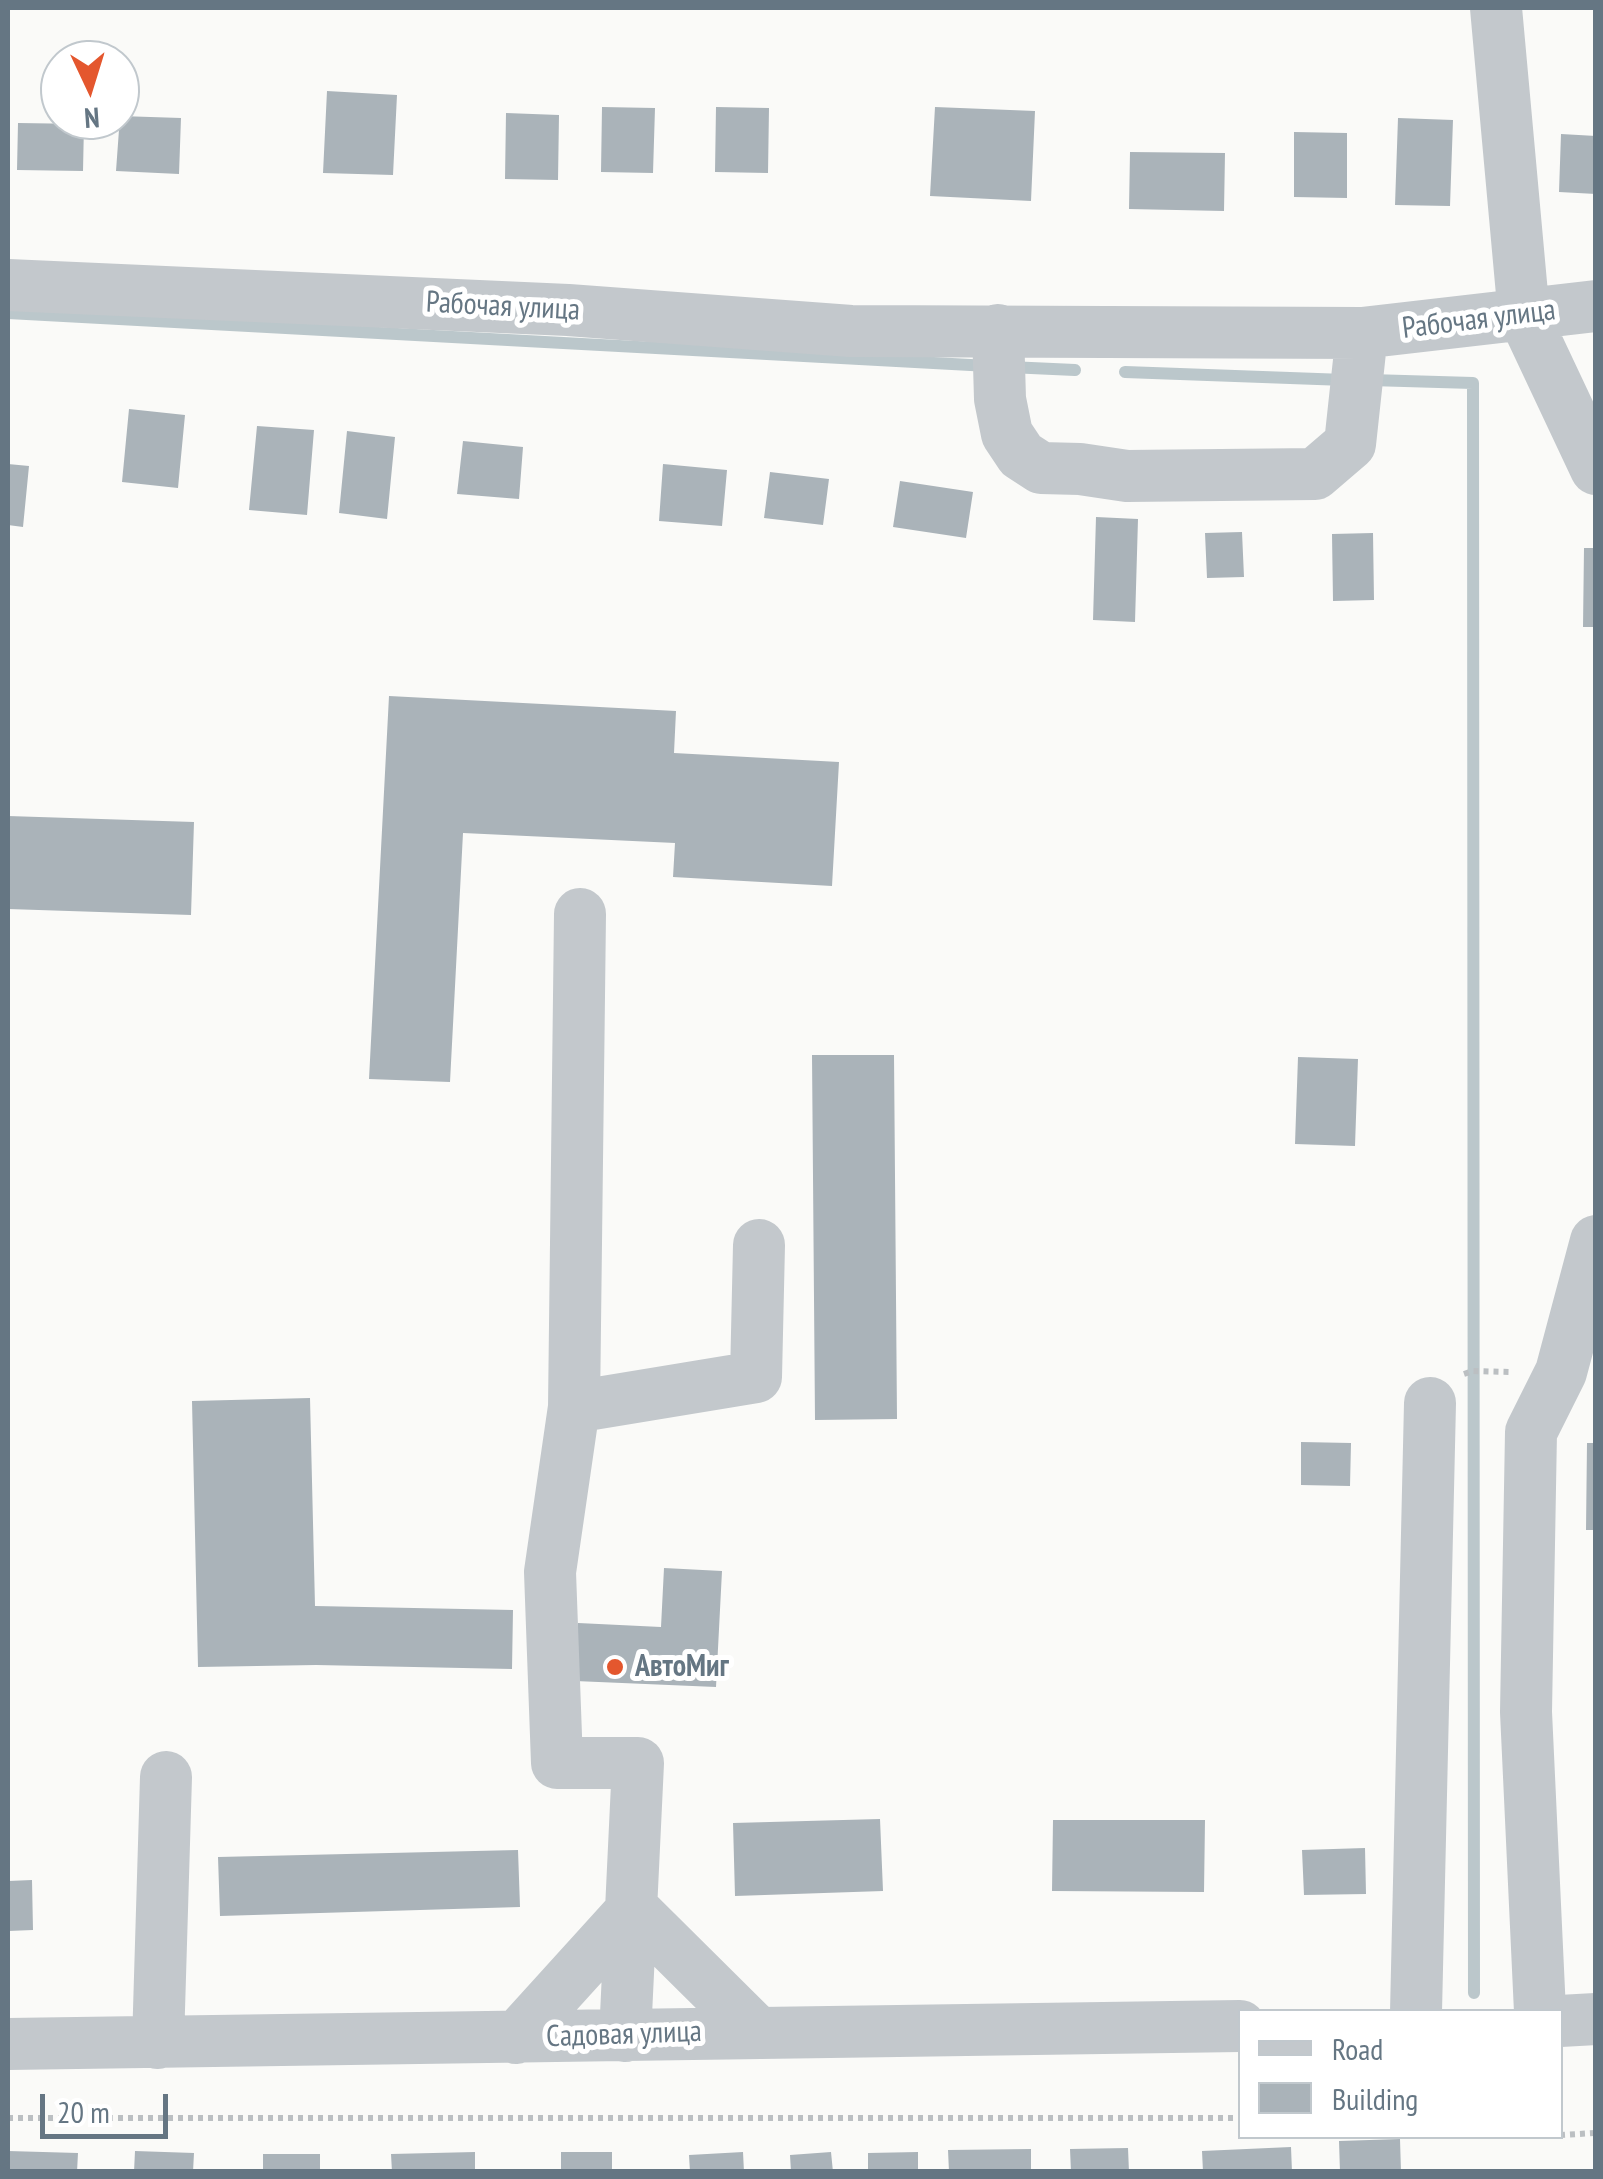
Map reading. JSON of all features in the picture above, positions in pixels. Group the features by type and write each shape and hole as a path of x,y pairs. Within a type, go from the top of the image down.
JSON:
{"street":[{"path":"1496,8 1524,316 1594,469"},
{"name":"Рабочая улица","path":"8,285 568,310 851,331 1362,333 1596,306"},
{"name":"Рабочая улица","path":"998,330 1000,399 1006,434 1021,455 1042,468 1080,468 1127,476 1315,474 1350,444 1362,333"},
{"path":"580,914 574,1407 550,1572 557,1763 638,1763 625,2036"},
{"path":"1540,2009 1526,1712 1531,1432 1578,1372 1594,1242"},
{"path":"574,1407 756,1377 759,1246"},
{"path":"1416,2009 1430,1403"},
{"path":"158,2043 166,1776"},
{"path":"633,1909 756,2031"},
{"path":"516,2038 633,1909"},
{"path":"1563,2021 1596,2020"},
{"name":"Садовая улица","path":"8,2044 1238,2026"}],"path":[{"path":"1430,1403 1450,1379 1474,1371 1578,1372"},
{"path":"8,2118 1238,2118"},
{"path":"1563,2135 1596,2134"}],"building":[{"path":"327,91 397,95 393,175 323,173"},
{"path":"602,107 655,108 653,173 601,172"},
{"path":"716,107 769,108 768,173 715,172"},
{"path":"935,107 1035,111 1031,201 930,196"},
{"path":"506,113 559,115 558,180 505,179"},
{"path":"140,117 181,118 179,174 116,171 118,140 140,140"},
{"path":"1398,118 1453,120 1450,206 1395,205"},
{"path":"18,123 40,123 40,140 84,140 83,171 17,170"},
{"path":"1294,132 1347,133 1347,198 1294,197"},
{"path":"1561,134 1596,136 1596,194 1559,192"},
{"path":"1130,152 1225,153 1224,211 1129,209"},
{"path":"129,409 185,415 178,488 122,482"},
{"path":"257,426 314,430 307,515 249,510"},
{"path":"347,431 395,437 387,519 339,513"},
{"path":"463,441 523,447 519,499 457,494"},
{"path":"8,464 29,466 23,527 8,525"},
{"path":"663,464 727,470 722,526 659,521"},
{"path":"770,472 829,479 823,525 764,518"},
{"path":"900,481 973,492 966,538 893,527"},
{"path":"1096,517 1138,519 1135,622 1093,620"},
{"path":"1242,532 1244,577 1207,578 1205,533"},
{"path":"1373,533 1374,600 1333,601 1332,534"},
{"path":"1584,548 1596,548 1596,627 1583,627"},
{"path":"389,696 676,711 674,753 839,762 832,886 673,877 675,843 463,833 450,1082 369,1079"},
{"path":"8,816 194,822 191,915 8,909"},
{"path":"812,1055 894,1055 897,1419 815,1420"},
{"path":"1298,1057 1358,1059 1355,1146 1295,1144"},
{"path":"310,1398 315,1606 513,1610 512,1669 198,1667 192,1401"},
{"path":"1301,1442 1351,1443 1350,1486 1301,1485"},
{"path":"1587,1443 1596,1443 1596,1530 1586,1530"},
{"path":"664,1568 722,1571 716,1687 575,1681 578,1623 661,1627"},
{"path":"880,1819 883,1891 735,1896 733,1823"},
{"path":"1053,1820 1205,1820 1204,1892 1052,1891"},
{"path":"1365,1848 1366,1894 1304,1895 1302,1850"},
{"path":"518,1850 520,1907 220,1916 218,1857"},
{"path":"32,1880 33,1930 8,1931 8,1881"},
{"path":"1400,2139 1401,2172 1340,2172 1339,2141"},
{"path":"1291,2147 1292,2172 1203,2172 1202,2151"},
{"path":"1128,2148 1129,2172 1071,2172 1070,2149"},
{"path":"1031,2149 1031,2172 949,2172 948,2150"},
{"path":"8,2151 78,2153 77,2172 8,2172"},
{"path":"135,2151 194,2153 193,2172 134,2172"},
{"path":"475,2152 475,2172 392,2172 391,2154"},
{"path":"561,2152 612,2152 612,2172 561,2172"},
{"path":"743,2152 744,2172 690,2172 689,2155"},
{"path":"831,2152 833,2172 791,2172 790,2155"},
{"path":"918,2152 918,2172 868,2172 868,2153"},
{"path":"263,2154 320,2154 320,2172 263,2172"}],"waterway":[{"path":"8,313 989,366"},
{"path":"1009,367 1075,370"},
{"path":"1125,372 1345,380"},
{"path":"1370,380 1473,383 1474,1993"}],"place":[{"name":"АвтоМиг","path":"615,1667"}]}
